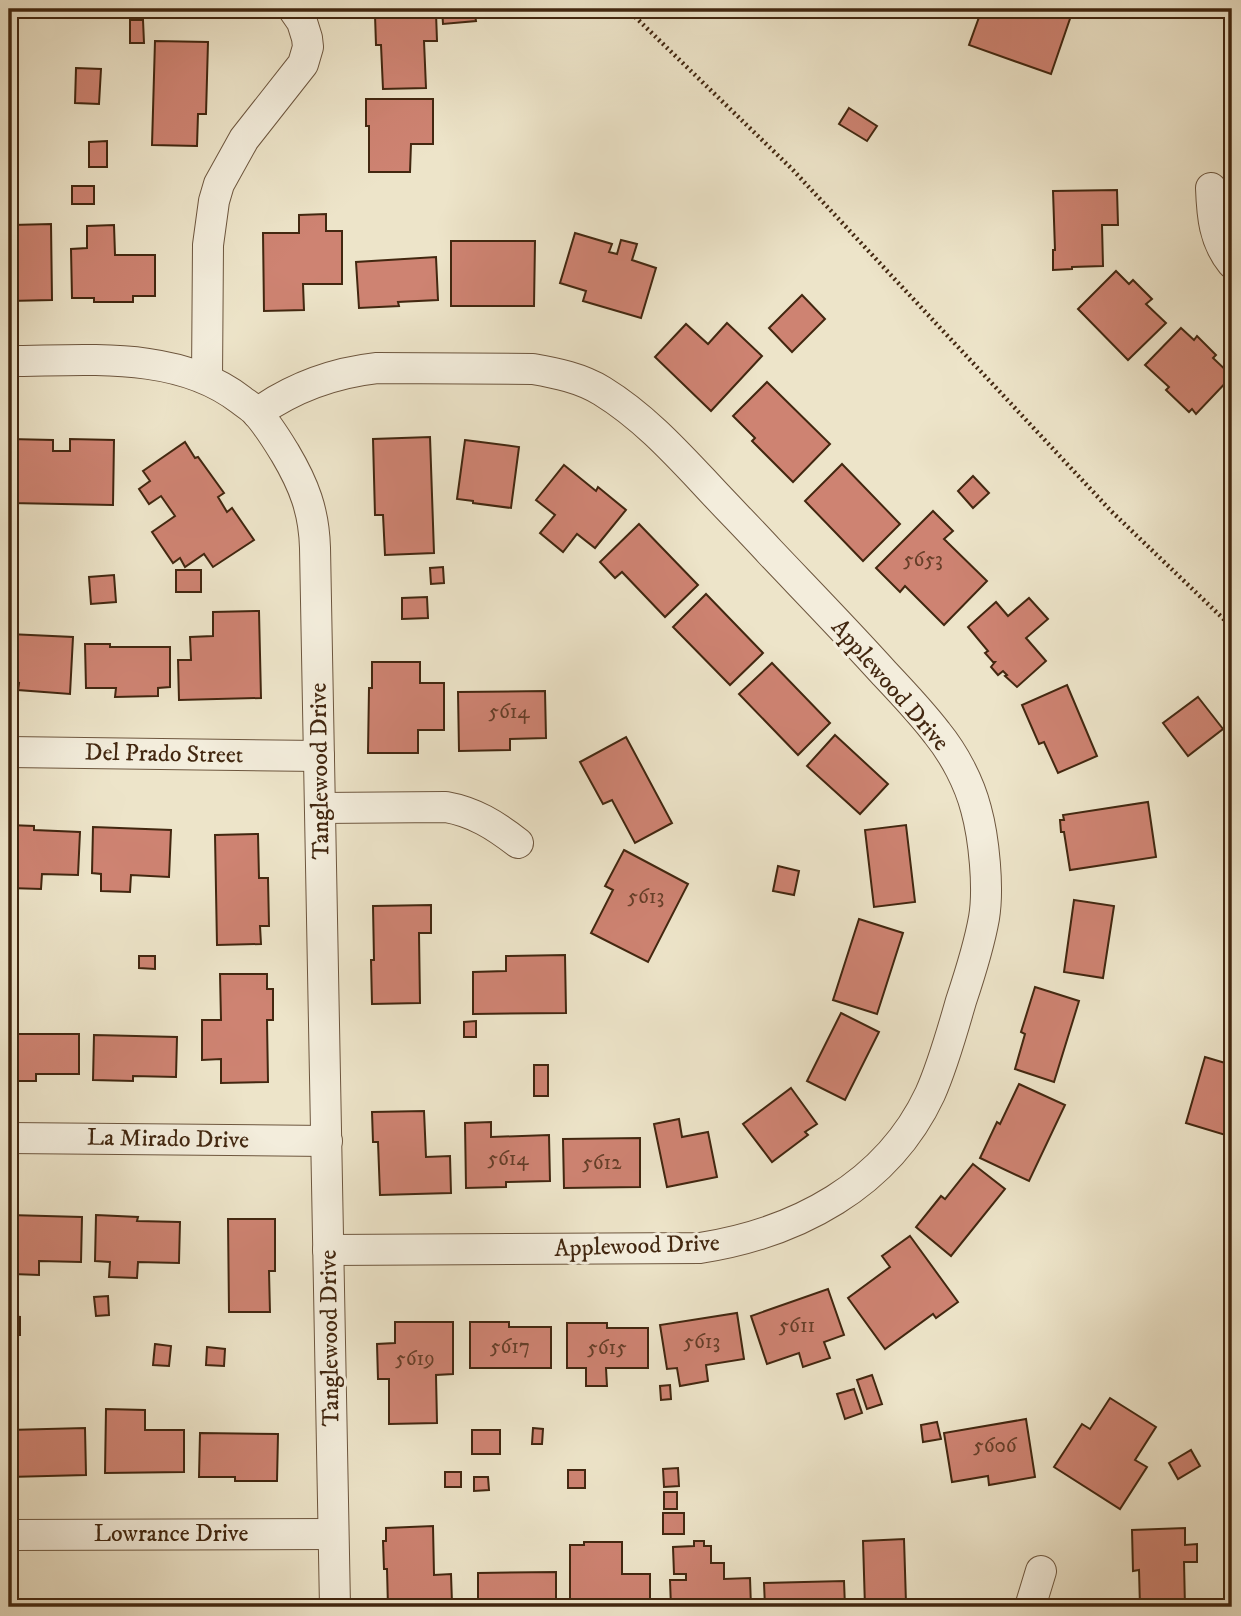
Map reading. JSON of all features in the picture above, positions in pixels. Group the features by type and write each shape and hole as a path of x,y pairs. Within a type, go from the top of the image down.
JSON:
{"street":[{"path":"207,379 208,244 214,201 219,184 244,139 303,64 308,47 307,38 302,22 293,9"},
{"path":"1211,188 1216,236 1232,263"},
{"name":"Tanglewood Drive","path":"9,360 132,361 177,369 224,387 257,413 279,443 298,475 311,510 315,548 335,1607"},
{"name":"Applewood Drive","path":"257,413 274,401 317,380 377,368 533,369 579,380 601,390 661,437 867,654 938,734 970,791 976,810 984,861 984,918 943,1060 929,1095 912,1126 879,1167 850,1190 802,1219 756,1236 700,1248 328,1250"},
{"name":"Del Prado Street","path":"9,752 319,756"},
{"path":"320,808 460,809 496,825 518,843"},
{"name":"La Mirado Drive","path":"9,1138 327,1141"},
{"name":"Lowrance Drive","path":"9,1535 333,1534"},
{"path":"1030,1607 1041,1571"}],"path":[{"path":"627,9 792,169 1111,511 1232,627"}],"building":[{"path":"442,9 474,9 476,21 443,24"},
{"path":"982,9 1073,10 1051,74 969,45"},
{"path":"436,13 437,41 424,41 426,88 383,89 381,45 376,45 375,15"},
{"path":"130,20 143,20 144,43 130,43"},
{"path":"155,41 208,42 206,114 198,114 197,146 152,145"},
{"path":"76,68 101,69 99,104 75,103"},
{"path":"366,99 433,99 433,144 411,144 410,172 369,172"},
{"path":"849,108 877,126 867,141 839,124"},
{"path":"107,141 107,167 89,167 89,142"},
{"path":"72,186 94,186 94,204 72,204"},
{"path":"1117,190 1118,225 1102,225 1103,266 1053,270 1053,191"},
{"path":"326,214 326,231 342,231 342,284 303,284 304,310 264,311 263,233 299,233 299,215"},
{"path":"51,224 52,300 9,301 9,244 13,244 12,225"},
{"path":"114,225 115,255 155,255 155,296 133,296 133,302 94,302 94,298 72,298 71,249 87,248 87,226"},
{"path":"575,233 612,244 609,252 617,254 621,240 637,244 632,260 656,268 641,318 583,301 586,291 560,283"},
{"path":"451,241 535,241 534,306 451,306"},
{"path":"436,257 438,300 359,308 356,262"},
{"path":"1116,271 1129,284 1133,280 1152,299 1146,304 1166,323 1128,360 1078,309"},
{"path":"802,295 825,319 792,352 769,328"},
{"path":"727,323 762,356 711,411 655,357 686,324 708,344"},
{"path":"1181,328 1194,340 1197,336 1216,355 1213,358 1232,376 1196,414 1192,409 1189,412 1166,390 1169,387 1145,365"},
{"path":"767,382 830,444 793,482 752,441 755,438 733,416"},
{"path":"430,437 434,553 385,555 383,515 375,515 373,439"},
{"path":"10,439 53,440 53,451 70,451 70,439 114,440 113,505 10,503"},
{"path":"465,440 519,447 511,508 457,499"},
{"path":"185,442 224,493 218,497 227,512 232,508 254,540 213,567 204,554 185,567 180,558 173,563 152,532 175,516 161,496 149,504 139,489 150,481 143,471"},
{"path":"842,464 900,524 863,561 805,501"},
{"path":"564,465 596,491 598,487 626,510 595,548 577,534 563,552 540,533 555,515 536,500"},
{"path":"973,476 989,493 973,508 958,491"},
{"path":"933,511 953,531 944,539 987,581 944,625 905,586 900,592 876,568"},
{"path":"639,524 698,585 665,617 622,572 615,578 600,562"},
{"path":"443,567 444,583 431,584 430,568"},
{"path":"176,570 201,570 201,592 176,592"},
{"path":"114,575 116,602 91,604 89,577"},
{"path":"706,594 763,653 730,685 673,627"},
{"path":"427,597 428,618 402,619 402,598"},
{"path":"1029,598 1048,619 1026,638 1046,661 1017,687 1003,671 998,675 991,667 995,662 985,653 988,651 968,627 996,602 1008,616"},
{"path":"259,611 261,698 179,700 178,660 191,660 190,637 213,636 213,612"},
{"path":"9,634 73,637 70,694 18,690 19,683 9,682"},
{"path":"85,644 110,644 110,647 170,647 170,687 158,688 158,696 115,697 116,688 86,688"},
{"path":"372,662 420,662 420,683 444,683 444,730 418,730 418,753 368,753"},
{"path":"772,663 830,723 798,755 739,694"},
{"path":"1067,685 1097,756 1058,773 1044,742 1039,744 1022,705"},
{"path":"545,691 546,738 510,739 510,750 459,751 458,692"},
{"path":"1198,697 1223,729 1188,756 1163,723"},
{"path":"835,735 888,784 860,814 807,766"},
{"path":"626,737 672,823 635,843 612,800 603,804 580,762"},
{"path":"1148,802 1156,857 1070,870 1064,832 1061,832 1060,820 1064,820 1063,815"},
{"path":"9,825 34,826 34,830 80,832 78,875 42,874 41,889 9,888"},
{"path":"906,825 915,902 874,907 865,830"},
{"path":"93,827 171,830 169,877 131,875 130,892 101,891 101,874 92,873"},
{"path":"258,834 259,878 268,878 269,926 260,926 261,944 217,945 215,835"},
{"path":"624,850 688,884 648,962 591,933 613,890 605,886"},
{"path":"778,866 799,871 794,895 773,891"},
{"path":"1074,900 1114,906 1103,978 1064,972"},
{"path":"431,905 431,933 419,933 420,1003 372,1004 373,906"},
{"path":"859,919 903,933 877,1014 833,1000"},
{"path":"565,955 566,1013 473,1014 473,972 506,971 506,956"},
{"path":"139,956 155,956 155,969 139,968"},
{"path":"220,974 267,974 267,989 273,989 273,1020 267,1020 268,1082 221,1083 221,1059 202,1060 202,1020 221,1020"},
{"path":"1035,987 1079,1001 1054,1082 1015,1069 1025,1034 1021,1032"},
{"path":"841,1013 879,1032 845,1100 807,1081"},
{"path":"476,1021 476,1037 464,1037 464,1022"},
{"path":"9,1034 79,1034 79,1074 36,1074 36,1081 9,1081"},
{"path":"94,1035 177,1037 176,1077 133,1076 133,1081 93,1080"},
{"path":"1205,1057 1232,1065 1232,1137 1186,1123"},
{"path":"534,1065 548,1065 548,1096 534,1096"},
{"path":"1019,1084 1065,1105 1029,1181 980,1158"},
{"path":"791,1088 817,1124 805,1132 808,1135 772,1162 743,1124"},
{"path":"424,1111 426,1157 450,1156 451,1193 380,1195 378,1142 373,1142 372,1112"},
{"path":"679,1119 682,1137 708,1132 717,1177 667,1187 654,1124"},
{"path":"491,1122 491,1137 549,1135 550,1181 506,1182 506,1187 466,1188 465,1123"},
{"path":"640,1138 640,1187 564,1188 563,1139"},
{"path":"973,1164 1005,1189 951,1256 916,1227 941,1196 945,1199"},
{"path":"9,1215 82,1217 81,1262 39,1261 39,1275 13,1274 13,1260 9,1260"},
{"path":"96,1215 138,1217 137,1221 180,1222 179,1263 138,1262 137,1278 109,1277 110,1262 95,1261"},
{"path":"228,1219 275,1219 275,1271 269,1271 270,1312 229,1312"},
{"path":"910,1236 958,1302 936,1318 933,1314 885,1349 848,1298 890,1267 882,1256"},
{"path":"828,1289 844,1335 824,1342 830,1358 803,1367 799,1353 767,1364 751,1316"},
{"path":"108,1296 109,1315 96,1316 94,1297"},
{"path":"737,1313 744,1359 706,1365 708,1381 680,1386 677,1368 667,1369 660,1325"},
{"path":"9,1316 20,1317 20,1335 9,1335"},
{"path":"395,1322 453,1322 453,1374 436,1375 437,1423 389,1424 389,1379 378,1379 377,1344 395,1343"},
{"path":"470,1322 509,1322 509,1327 551,1327 551,1368 470,1368"},
{"path":"567,1323 607,1323 607,1328 648,1328 648,1368 606,1368 607,1386 586,1386 586,1368 567,1368"},
{"path":"155,1344 171,1346 169,1366 153,1365"},
{"path":"207,1347 225,1349 224,1366 206,1365"},
{"path":"872,1375 882,1404 867,1409 857,1380"},
{"path":"670,1385 671,1399 661,1400 660,1386"},
{"path":"854,1389 862,1413 845,1419 837,1394"},
{"path":"1110,1398 1156,1427 1135,1460 1147,1467 1120,1509 1054,1467 1082,1424 1090,1429"},
{"path":"106,1409 145,1410 145,1430 184,1430 184,1472 105,1473"},
{"path":"1026,1419 1035,1477 989,1485 988,1476 952,1482 944,1433"},
{"path":"937,1422 941,1439 923,1442 921,1425"},
{"path":"85,1428 86,1475 9,1477 9,1430"},
{"path":"533,1428 543,1429 542,1444 532,1444"},
{"path":"472,1430 500,1430 500,1454 472,1454"},
{"path":"200,1433 278,1434 277,1481 235,1481 235,1477 199,1477"},
{"path":"1191,1450 1200,1466 1178,1479 1169,1463"},
{"path":"678,1468 679,1486 664,1487 663,1469"},
{"path":"568,1470 585,1470 585,1488 568,1488"},
{"path":"445,1472 461,1472 461,1487 445,1487"},
{"path":"474,1477 488,1477 489,1490 474,1491"},
{"path":"664,1492 677,1492 677,1509 664,1509"},
{"path":"663,1513 684,1513 684,1534 663,1534"},
{"path":"433,1526 434,1575 451,1574 452,1603 437,1603 437,1607 388,1607 383,1541 386,1541 386,1528"},
{"path":"1185,1528 1185,1545 1197,1544 1197,1562 1184,1562 1185,1607 1140,1607 1139,1570 1133,1571 1132,1530"},
{"path":"904,1539 906,1603 943,1602 943,1607 865,1607 863,1541"},
{"path":"694,1541 704,1541 704,1546 711,1546 711,1563 724,1563 724,1579 750,1578 751,1607 671,1607 670,1580 686,1580 686,1574 674,1574 673,1547 694,1546"},
{"path":"584,1542 622,1542 622,1574 650,1574 650,1607 570,1607 570,1545 584,1545"},
{"path":"556,1572 556,1607 478,1607 478,1573"},
{"path":"844,1581 845,1607 765,1607 764,1583"},
{"path":"9,1604 53,1605 53,1607 9,1607"}]}
